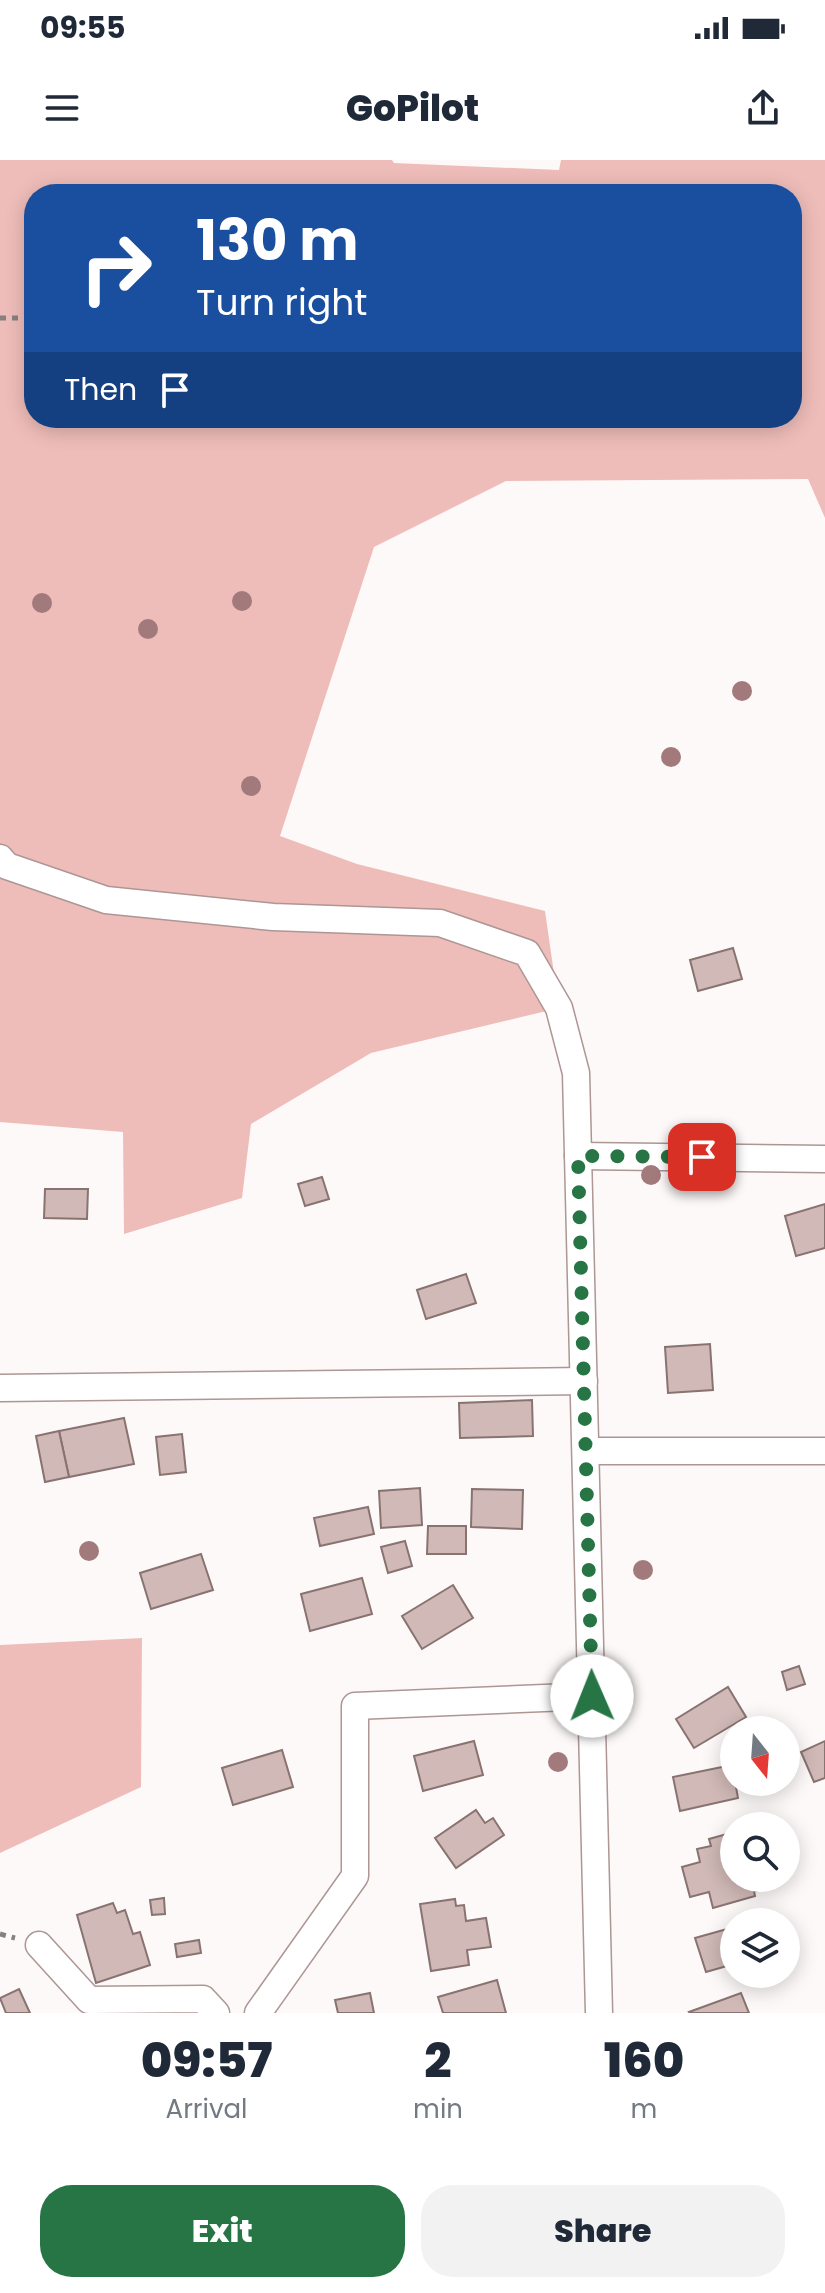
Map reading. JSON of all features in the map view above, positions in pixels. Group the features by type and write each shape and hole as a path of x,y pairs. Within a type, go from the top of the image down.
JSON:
{"street":[{"path":"0,858 7,866 106,900 273,917 440,923 527,953 559,1008 576,1073 599,2013"},
{"path":"578,1156 825,1159"},
{"path":"0,1388 584,1381"},
{"path":"586,1451 825,1451"},
{"path":"258,2013 355,1876 355,1706 592,1696"},
{"path":"39,1945 89,2000 203,1999 216,2013"}],"path":[{"path":"0,318 24,318"}],"shaded area":[{"path":"0,160 392,160 394,163 559,170 561,160 825,160 825,518 808,479 506,481 374,547 280,836 357,864 545,911 559,1008 371,1053 251,1124 242,1198 124,1234 123,1132 0,1122"},
{"path":"142,1638 141,1787 0,1853 0,1645"}],"building":[{"path":"733,948 742,979 698,991 690,960"},
{"path":"322,1177 329,1199 305,1206 298,1184"},
{"path":"45,1189 88,1189 87,1219 44,1218"},
{"path":"825,1204 825,1248 796,1256 785,1216"},
{"path":"466,1274 476,1303 426,1319 417,1290"},
{"path":"710,1344 713,1390 668,1393 665,1347"},
{"path":"532,1400 533,1436 460,1438 459,1403"},
{"path":"124,1418 134,1464 69,1477 59,1431"},
{"path":"59,1431 69,1477 45,1482 36,1436"},
{"path":"182,1434 186,1472 160,1475 156,1437"},
{"path":"420,1488 422,1525 381,1528 379,1491"},
{"path":"472,1489 523,1490 522,1529 471,1527"},
{"path":"368,1507 374,1534 320,1546 314,1518"},
{"path":"428,1526 466,1526 466,1554 427,1554"},
{"path":"405,1541 412,1566 388,1573 381,1547"},
{"path":"201,1554 213,1590 151,1609 140,1573"},
{"path":"362,1578 372,1614 310,1631 301,1594"},
{"path":"453,1585 473,1618 422,1649 402,1616"},
{"path":"799,1666 805,1684 787,1690 782,1672"},
{"path":"728,1687 745,1716 720,1716 720,1732 694,1748 676,1719"},
{"path":"474,1741 483,1775 423,1791 414,1756"},
{"path":"825,1741 825,1778 814,1782 801,1752"},
{"path":"282,1750 293,1787 233,1805 222,1768"},
{"path":"720,1767 720,1796 738,1798 680,1811 673,1777"},
{"path":"476,1810 485,1823 493,1818 504,1835 456,1868 435,1838"},
{"path":"720,1836 720,1892 754,1892 755,1896 713,1908 709,1892 690,1897 682,1867 700,1862 697,1849 711,1846 709,1839"},
{"path":"164,1898 165,1914 152,1915 150,1900"},
{"path":"455,1899 456,1906 464,1905 466,1921 486,1918 491,1947 467,1950 469,1965 431,1971 420,1904"},
{"path":"113,1903 117,1913 125,1910 133,1934 140,1932 150,1965 96,1983 77,1915"},
{"path":"720,1931 720,1968 706,1972 695,1938"},
{"path":"199,1940 201,1953 177,1957 175,1944"},
{"path":"497,1980 506,2013 443,2013 438,1997"},
{"path":"19,1989 30,2013 6,2013 0,1998"},
{"path":"370,1993 374,2013 338,2013 335,2000"},
{"path":"741,1993 749,2013 689,2012"}],"route":[{"path":"592,1696 578,1156 702,1157"}]}
